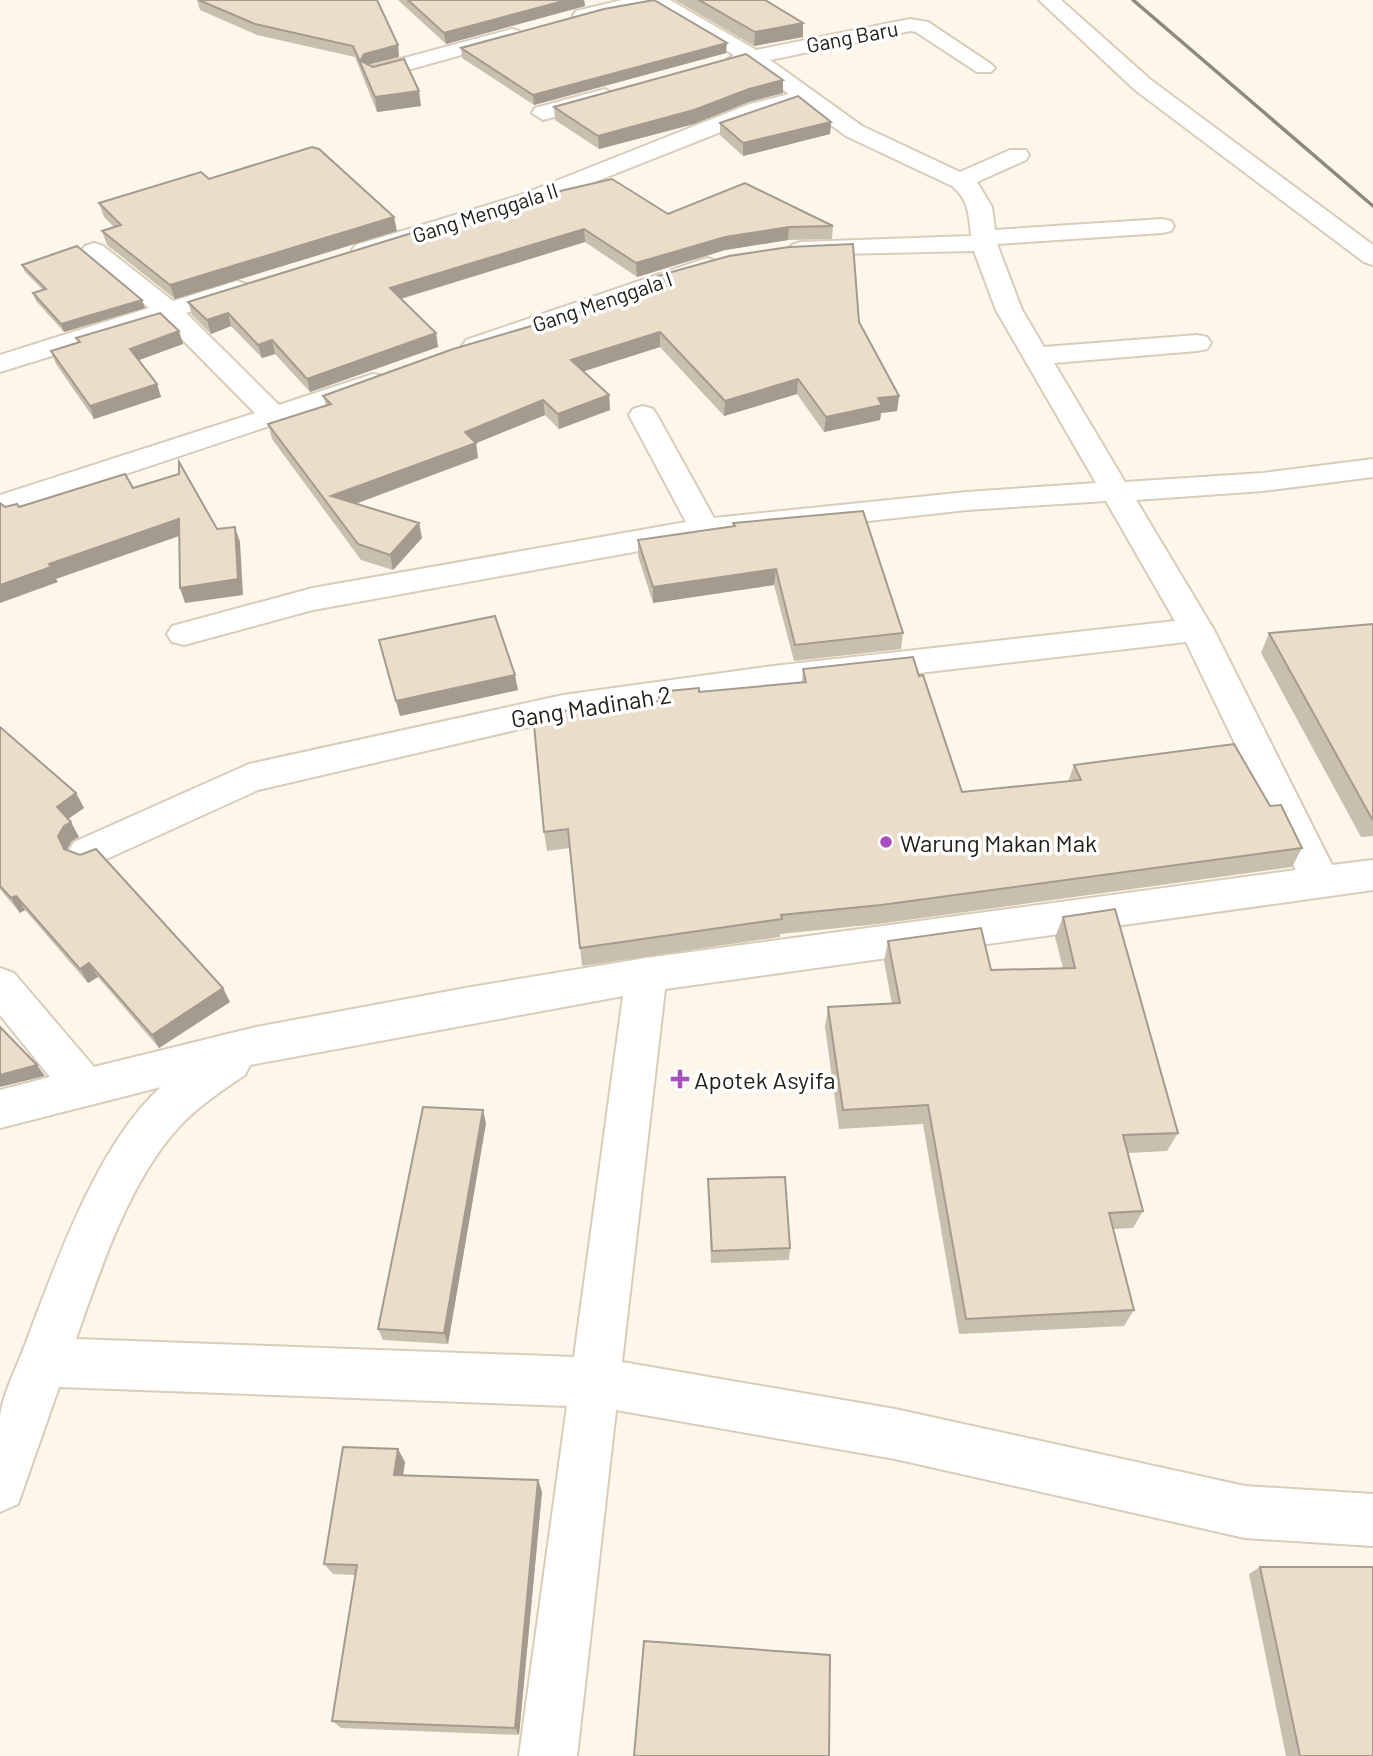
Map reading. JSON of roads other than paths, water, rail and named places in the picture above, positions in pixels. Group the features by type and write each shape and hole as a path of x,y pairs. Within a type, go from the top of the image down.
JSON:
{"street":[{"path":"1049,0 1143,85 1373,257"},
{"path":"562,21 593,5 657,1 751,56 854,131 960,181 973,191 979,207 984,241 1009,310 1197,630 1321,882"},
{"path":"901,9 921,26"},
{"name":"Gang Baru","path":"712,67 751,56 896,27 921,26 984,68"},
{"path":"375,73 535,29"},
{"path":"543,113 621,92"},
{"name":"Gang Menggala II","path":"341,258 526,201 758,109 806,96"},
{"path":"960,181 1018,155"},
{"path":"775,253 984,241 1162,226"},
{"path":"94,251 169,310 275,417"},
{"name":"Gang Menggala I","path":"454,354 658,280 737,259"},
{"path":"0,365 261,282"},
{"path":"1035,356 1196,343"},
{"path":"0,506 94,472 275,417 403,372"},
{"path":"643,415 705,529"},
{"path":"184,634 313,599 705,529 967,501 1263,482 1373,468"},
{"name":"Gang Madinah 2","path":"87,852 249,778 563,707 773,678 1197,630"},
{"path":"0,1109 256,1045 471,1004 646,975 1373,875"},
{"path":"548,1756 646,975"},
{"path":"0,985 86,1088"},
{"path":"0,1486 92,1236 147,1133 192,1085 256,1045"},
{"path":"46,1362 596,1382 895,1434 1245,1512 1373,1520"}],"railway":[{"path":"1133,0 1373,206"}],"place":[{"name":"Warung Makan Mak","path":"886,842"},
{"name":"Apotek Asyifa","path":"680,1079"}]}
